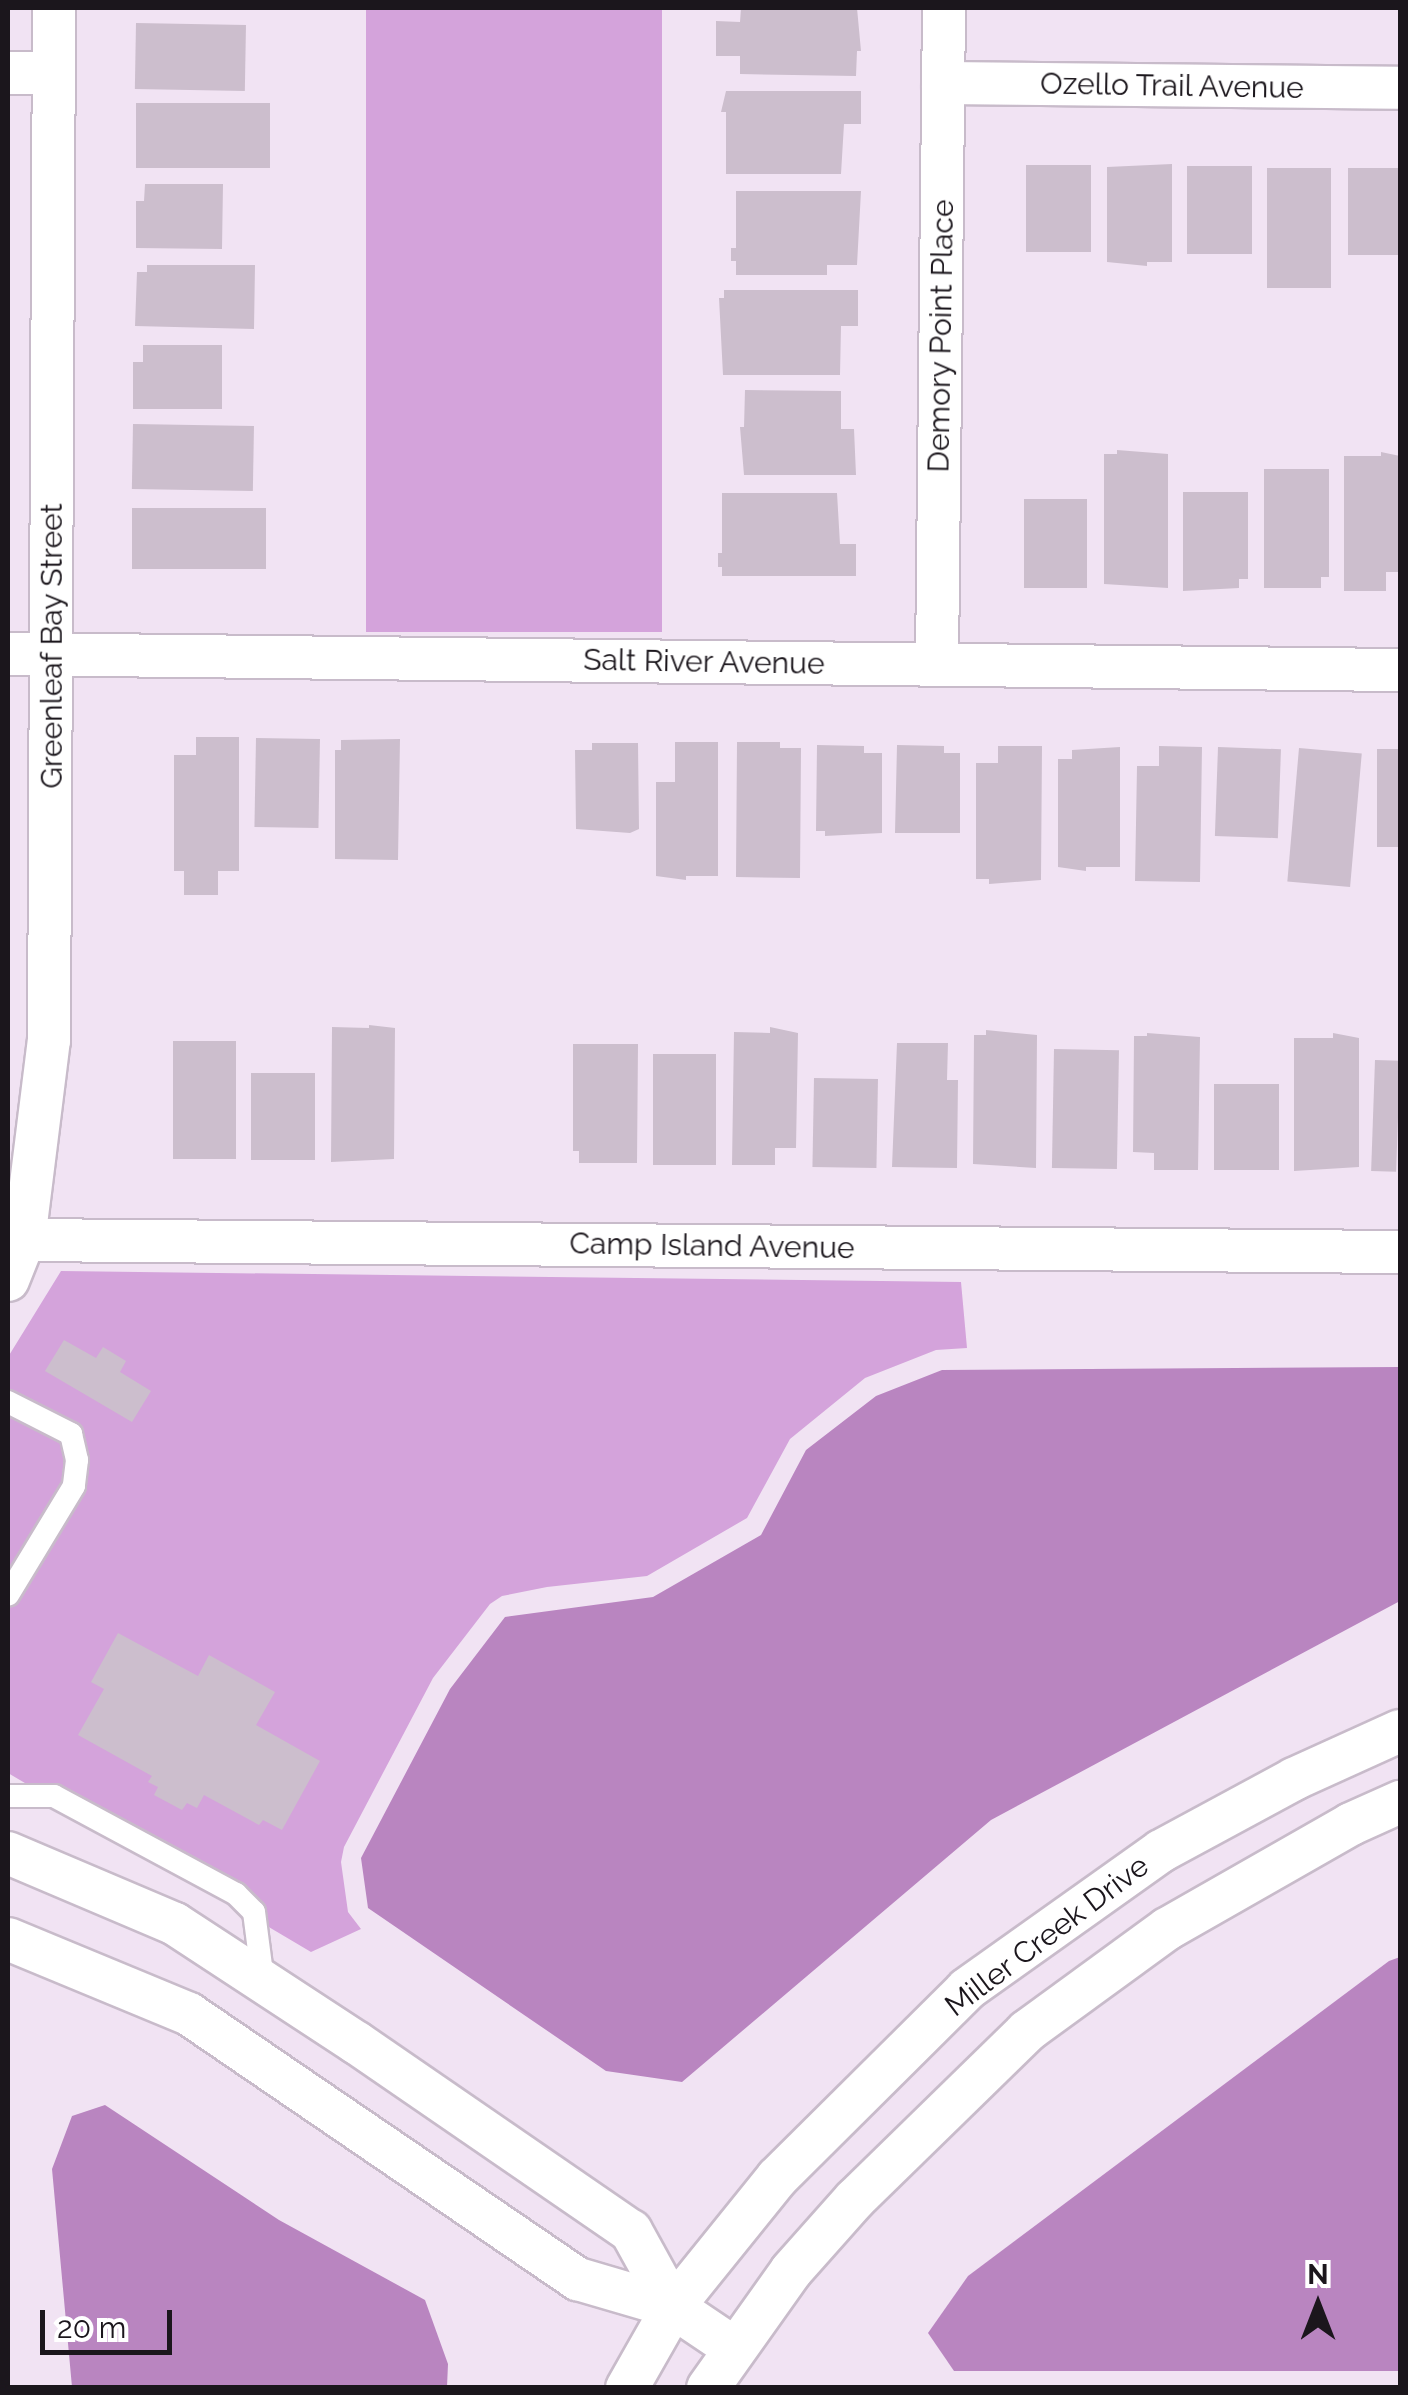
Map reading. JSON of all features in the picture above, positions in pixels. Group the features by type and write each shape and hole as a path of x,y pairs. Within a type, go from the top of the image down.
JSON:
{"street":[{"name":"Greenleaf Bay Street","path":"8,1280 24,1240 49,1040 54,8"},
{"name":"Demory Point Place","path":"938,664 944,8"},
{"path":"8,72 53,73"},
{"name":"Ozello Trail Avenue","path":"943,83 1400,88"},
{"name":"Salt River Avenue","path":"8,654 1400,670"},
{"name":"Camp Island Avenue","path":"24,1240 1400,1252"},
{"name":"Miller Creek Drive","path":"627,2388 673,2306 777,2178 967,1988 1161,1851 1294,1779 1400,1732"},
{"path":"708,2388 791,2272 855,2198 1027,2031 1166,1929 1352,1824 1400,1802"},
{"path":"8,1853 175,1924 263,1981 631,2232 673,2306"},
{"path":"8,1939 189,2014 578,2279 673,2306 734,2348"}],"lane":[{"path":"8,1402 71,1434 77,1460 74,1486 8,1595"},
{"path":"8,1796 54,1796 236,1894 254,1912 263,1981"}],"shaded area":[{"path":"366,8 662,8 662,632 366,632"},
{"path":"61,1271 961,1282 967,1348 936,1350 865,1378 790,1439 747,1518 647,1576 547,1587 502,1596 490,1604 433,1678 344,1847 341,1862 348,1912 361,1929 311,1952 8,1773 8,1357"},
{"path":"1400,1367 1400,1601 991,1820 682,2082 606,2071 368,1908 361,1858 450,1689 505,1617 653,1597 761,1535 806,1450 876,1396 942,1370"},
{"path":"1400,1957 1400,2371 954,2371 928,2333 968,2276 1389,1961"},
{"path":"105,2105 279,2220 425,2300 448,2364 447,2387 72,2387 52,2169 72,2116"}],"building":[{"path":"741,8 857,8 861,51 857,51 856,76 740,74 740,56 716,56 716,21 740,22"},
{"path":"136,23 246,25 245,91 135,89"},
{"path":"726,91 861,91 861,124 844,124 841,174 726,174 726,112 721,112"},
{"path":"136,103 270,103 270,168 136,168"},
{"path":"1172,164 1172,262 1147,262 1147,266 1107,262 1107,167"},
{"path":"1026,165 1091,165 1091,252 1026,252"},
{"path":"1187,166 1252,166 1252,254 1187,254"},
{"path":"1267,168 1331,168 1331,288 1267,288"},
{"path":"1348,168 1400,168 1400,255 1348,255"},
{"path":"145,184 223,184 222,249 136,248 136,201 144,201"},
{"path":"736,191 861,191 857,265 827,265 827,275 736,275 731,248 736,248"},
{"path":"147,265 255,265 254,329 135,326 137,272 147,272"},
{"path":"724,290 858,290 858,326 841,326 840,375 723,375 719,298 724,298"},
{"path":"143,345 222,345 222,409 133,409 133,362 143,362"},
{"path":"745,390 841,391 841,429 854,429 856,475 744,475 740,427 744,427"},
{"path":"133,424 254,426 253,491 132,489"},
{"path":"1117,450 1168,454 1168,588 1104,584 1104,454 1117,454"},
{"path":"1381,452 1400,456 1400,572 1386,572 1386,591 1344,591 1344,456 1381,456"},
{"path":"1264,469 1329,469 1329,577 1321,577 1321,588 1264,588"},
{"path":"1183,492 1248,492 1248,579 1239,579 1239,588 1183,591"},
{"path":"722,493 837,493 840,544 856,544 856,576 722,576 718,553 722,553"},
{"path":"1024,499 1087,499 1087,588 1024,588"},
{"path":"132,508 266,508 266,569 132,569"},
{"path":"196,737 239,737 239,871 218,871 218,895 184,895 184,871 174,871 174,755 196,755"},
{"path":"256,738 320,739 318,828 254,827"},
{"path":"400,739 398,860 335,859 335,750 341,750 341,740"},
{"path":"675,742 718,742 718,876 686,876 686,880 656,876 656,782 675,782"},
{"path":"737,742 780,742 780,748 801,748 800,878 736,877"},
{"path":"592,743 638,743 639,829 630,833 576,829 575,750 592,750"},
{"path":"817,745 864,746 864,753 882,753 882,833 825,836 825,831 816,831"},
{"path":"897,745 944,746 944,753 960,753 960,833 895,833"},
{"path":"998,746 1042,746 1041,880 989,884 989,879 976,879 976,763 998,763"},
{"path":"1159,746 1202,747 1200,882 1135,881 1137,766 1159,766"},
{"path":"1120,747 1120,867 1086,867 1086,871 1058,867 1058,759 1072,759 1072,750"},
{"path":"1218,747 1281,749 1278,838 1215,836"},
{"path":"1299,748 1362,753 1350,887 1287,881"},
{"path":"1377,749 1400,749 1400,847 1377,847"},
{"path":"332,1027 395,1028 394,1159 331,1162"},
{"path":"770,1027 798,1033 796,1148 775,1148 775,1165 732,1165 734,1032 770,1033"},
{"path":"986,1030 1037,1035 1036,1168 973,1164 974,1035 986,1035"},
{"path":"1147,1033 1200,1037 1198,1170 1154,1170 1154,1153 1133,1152 1134,1036"},
{"path":"1333,1033 1359,1038 1359,1167 1294,1171 1294,1038 1333,1038"},
{"path":"173,1041 236,1041 236,1159 173,1159"},
{"path":"897,1043 948,1043 947,1080 958,1080 957,1168 892,1167"},
{"path":"573,1044 638,1044 637,1163 579,1163 579,1151 573,1151"},
{"path":"1054,1049 1119,1050 1117,1169 1052,1168"},
{"path":"653,1054 716,1054 716,1165 653,1165"},
{"path":"1375,1060 1400,1061 1396,1172 1371,1171"},
{"path":"251,1073 315,1073 315,1160 251,1160"},
{"path":"814,1078 878,1079 876,1168 812,1167"},
{"path":"1214,1084 1279,1084 1279,1170 1214,1170"},
{"path":"64,1340 96,1358 103,1347 126,1361 120,1372 151,1391 132,1422 45,1371"},
{"path":"118,1633 198,1676 209,1655 275,1692 256,1725 320,1761 282,1830 263,1820 259,1825 204,1795 197,1808 187,1803 182,1810 154,1795 158,1787 148,1782 152,1776 78,1735 104,1689 91,1682"}]}
